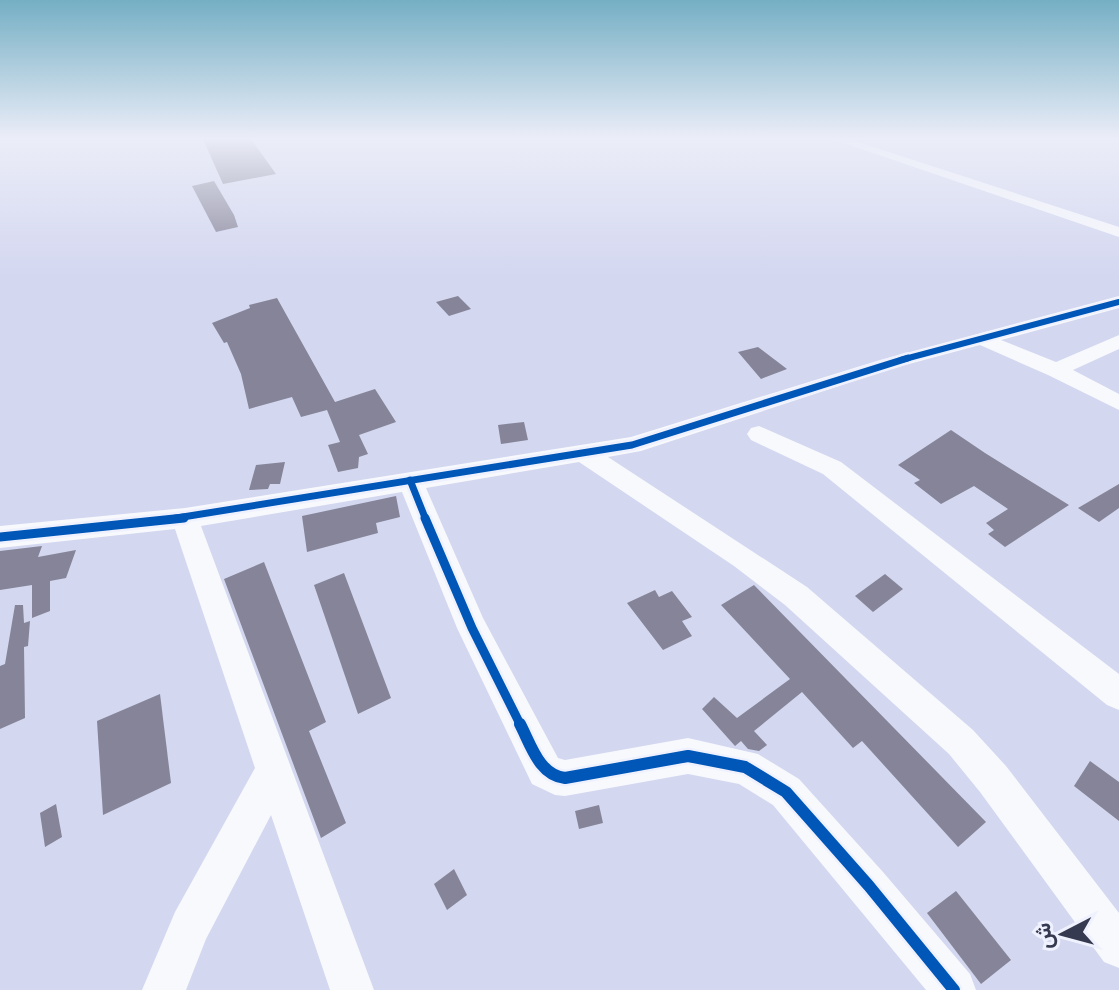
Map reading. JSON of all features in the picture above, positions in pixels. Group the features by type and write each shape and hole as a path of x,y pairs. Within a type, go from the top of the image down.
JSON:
{"street":[{"path":"978,185 1119,232"},
{"path":"0,537 185,518 632,445 887,364 1119,302"},
{"path":"984,340 1056,370 1119,403"},
{"path":"1056,370 1119,341"},
{"path":"759,434 832,468 1119,694"},
{"path":"585,454 744,558 796,596 961,742 993,779 1119,947"},
{"path":"410,480 446,567 545,771 565,778 688,756 745,767 786,792 869,886 954,990"},
{"path":"185,518 352,990"},
{"path":"164,990 190,927 274,771"}],"building":[{"path":"216,185 238,227 216,232 192,186"},
{"path":"458,296 471,309 449,316 436,302"},
{"path":"277,298 335,402 375,389 396,422 359,435 368,454 359,457 358,468 338,472 328,445 340,442 327,410 301,417 292,397 249,409 241,374 227,342 224,343 212,323 250,308 249,305"},
{"path":"758,347 787,369 761,379 738,352"},
{"path":"524,422 528,440 501,444 498,425"},
{"path":"951,430 1069,505 1005,547 988,534 994,530 986,523 1008,509 974,486 941,504 914,483 920,480 898,465"},
{"path":"285,462 280,484 270,484 268,489 249,490 256,465"},
{"path":"1119,484 1119,508 1099,522 1078,508"},
{"path":"396,496 400,517 376,523 378,533 307,552 302,516"},
{"path":"42,546 38,557 76,550 66,578 50,581 50,611 32,618 32,585 0,590 0,551"},
{"path":"264,562 326,722 309,731 346,823 321,838 224,579"},
{"path":"344,573 391,698 358,714 314,585"},
{"path":"885,574 903,589 873,612 855,596"},
{"path":"754,585 986,822 958,847 862,741 853,748 802,692 754,731 767,745 759,751 748,749 741,741 735,746 702,709 714,697 737,718 790,679 721,605"},
{"path":"655,590 659,597 672,591 692,617 682,621 692,636 663,650 627,603"},
{"path":"15,605 23,605 24,623 30,621 28,646 24,647 25,718 0,729 0,666 5,664"},
{"path":"160,694 171,783 103,815 97,721"},
{"path":"1090,761 1119,782 1119,821 1074,786"},
{"path":"56,804 62,837 45,847 40,813"},
{"path":"599,805 603,823 579,829 575,811"},
{"path":"454,869 467,895 447,910 434,884"},
{"path":"956,891 1011,960 981,984 927,913"}],"cycle path":[{"path":"0,537 185,518 632,445 887,364 1119,302"},
{"path":"410,480 472,628 545,771 565,778 688,756 745,767 786,792 869,886 954,990"}]}
